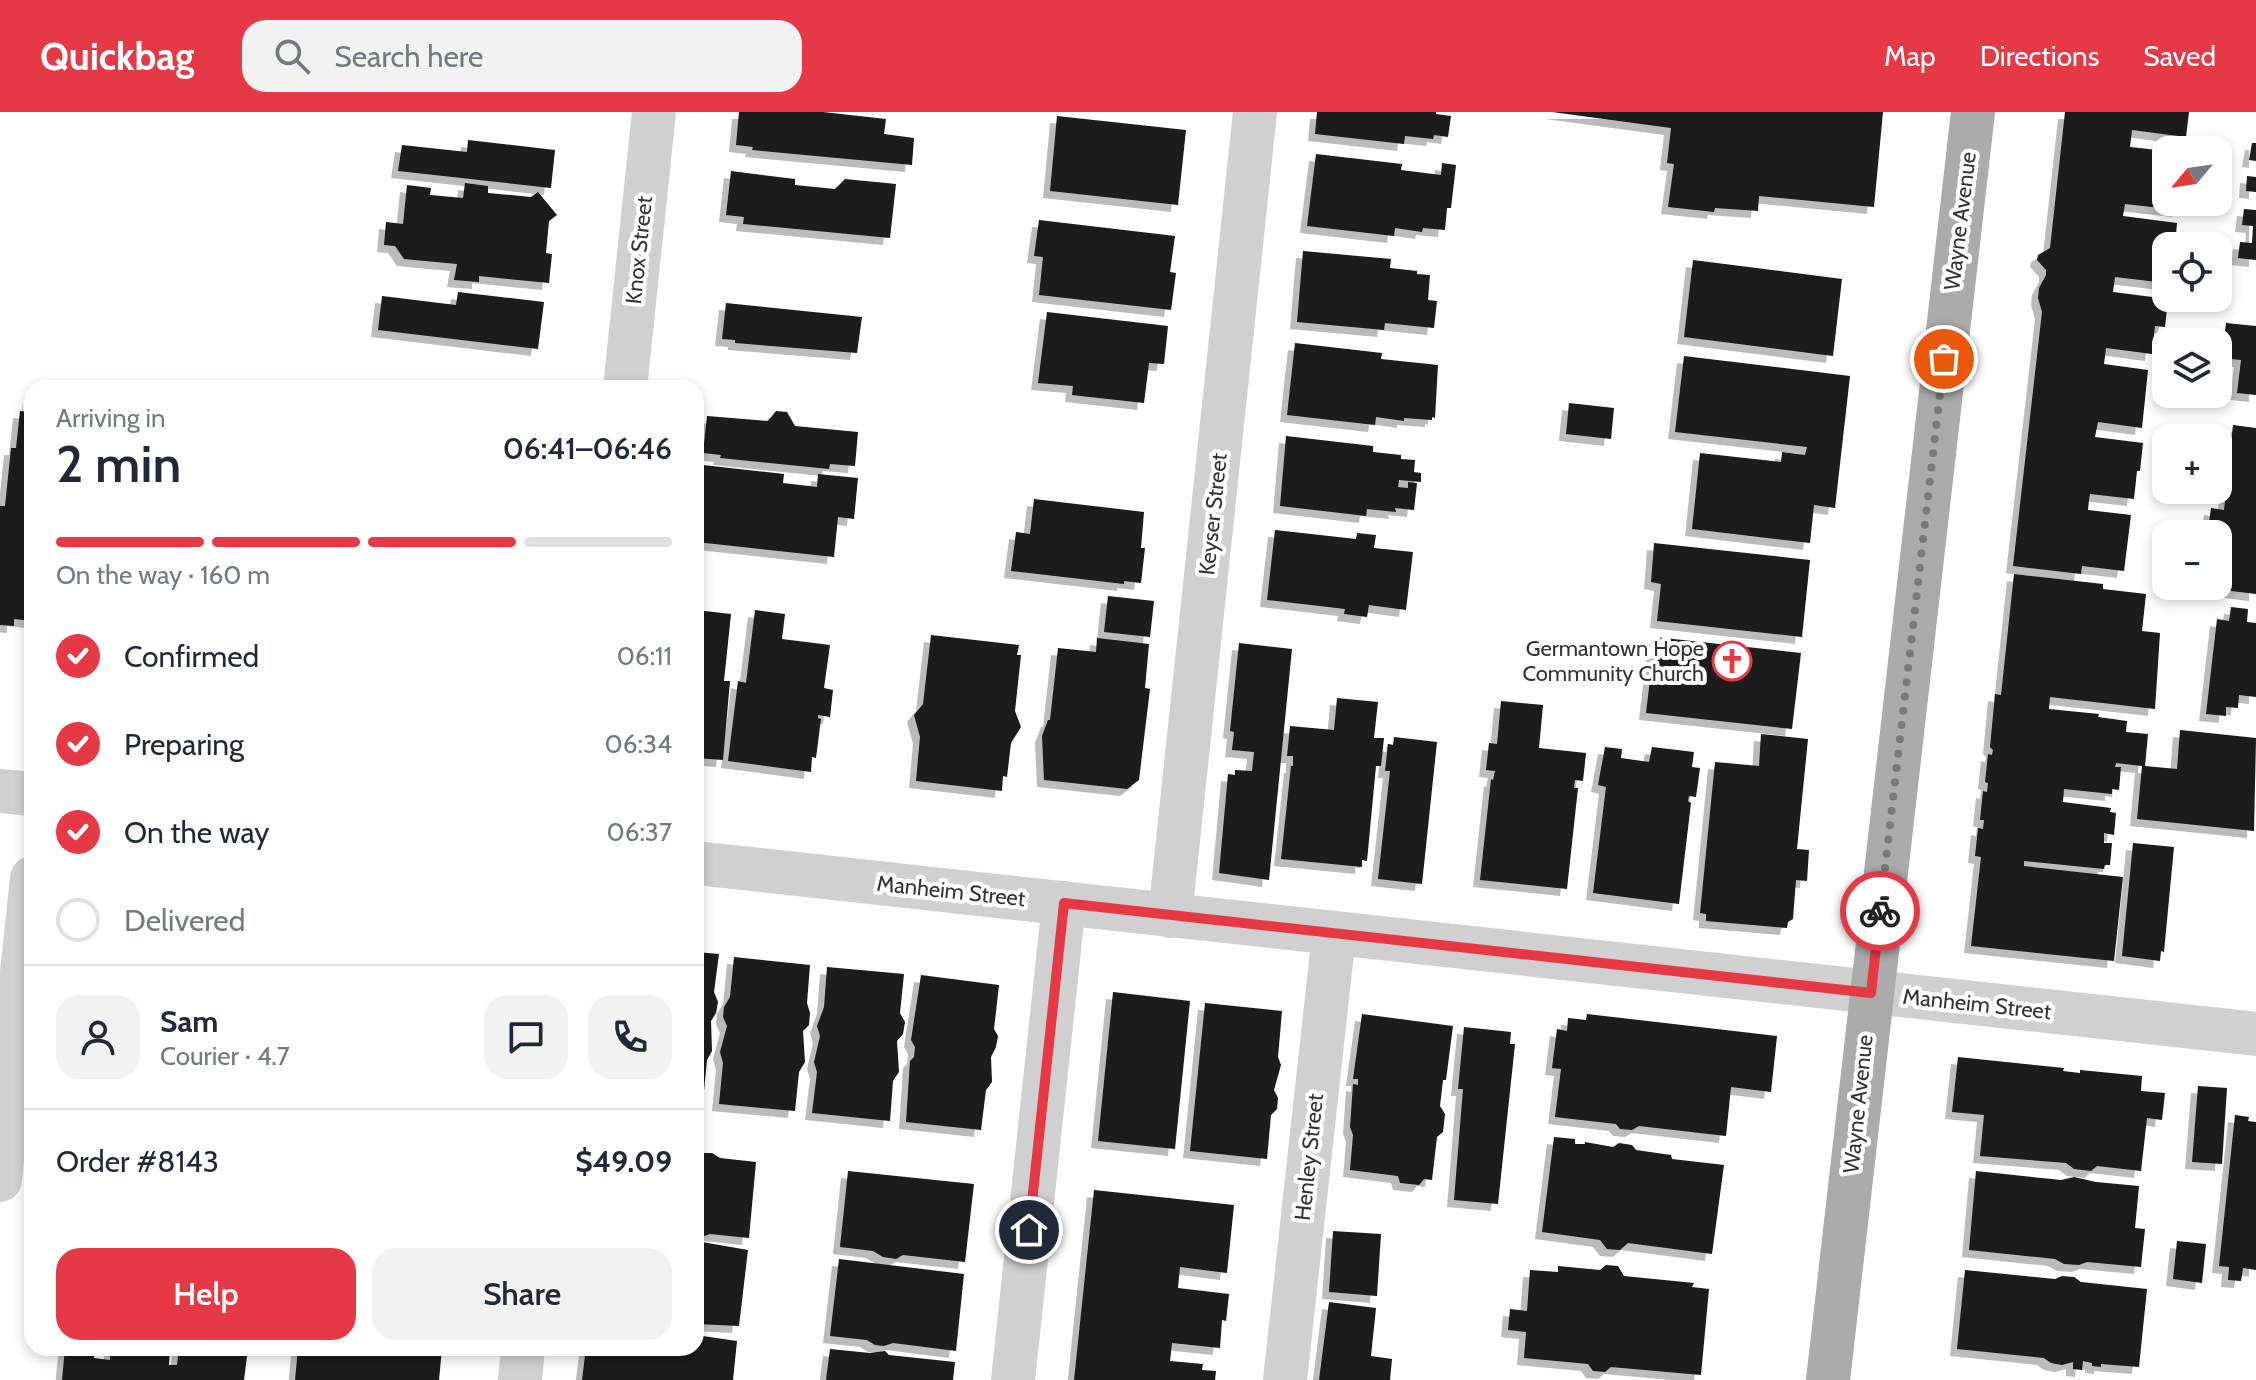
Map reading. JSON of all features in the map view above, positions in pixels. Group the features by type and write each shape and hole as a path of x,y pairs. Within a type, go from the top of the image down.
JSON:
{"main road":[{"name":"Wayne Avenue","path":"1828,1380 1973,112"}],"street":[{"name":"Knox Street","path":"626,380 654,112"},
{"name":"Keyser Street","path":"1170,916 1255,112"},
{"path":"0,791 24,793"},
{"name":"Manheim Street","path":"704,864 2256,1034"},
{"path":"1013,1380 1064,903"},
{"name":"Henley Street","path":"1285,1380 1334,934"},
{"path":"0,1180 24,954"},
{"path":"520,1380 522,1356"}],"building":[{"path":"739,112 823,112 886,119 884,134 914,138 912,165 752,150 753,147 736,145"},
{"path":"1317,112 1436,112 1451,116 1448,137 1405,136 1404,144 1315,134"},
{"path":"1552,112 1883,112 1874,207 1759,196 1758,211 1715,208 1714,212 1668,207 1674,164 1667,163 1671,128"},
{"path":"2065,112 2189,112 2186,136 2132,130 2130,147 2152,149 2152,207 2125,204 2123,216 2177,223 2176,232 2152,232 2152,281 2115,277 2113,292 2152,297 2152,312 2167,312 2165,327 2152,328 2152,354 2106,348 2104,364 2148,370 2142,428 2098,422 2095,437 2143,443 2134,499 2090,494 2089,500 2088,510 2131,515 2124,571 2082,566 2081,574 2013,566 2042,312 2039,288 2046,275 2046,270 2037,260 2038,255 2050,248"},
{"path":"1057,116 1186,130 1178,205 1050,191"},
{"path":"468,140 555,150 551,188 398,171 402,145 467,152"},
{"path":"2252,143 2256,143 2256,161 2249,160"},
{"path":"1316,154 1402,164 1401,170 1441,175 1442,163 1456,165 1445,230 1423,228 1422,232 1395,228 1394,236 1307,226"},
{"path":"731,171 795,179 795,185 835,189 845,179 896,184 890,238 743,224 744,217 726,215"},
{"path":"2247,176 2256,177 2256,192 2246,191"},
{"path":"465,183 488,186 488,193 531,197 538,192 557,215 549,221 546,253 552,254 549,283 479,276 479,282 454,280 457,264 404,259 395,246 384,245 386,222 403,224 407,185 431,188 430,195 463,198"},
{"path":"2244,209 2256,210 2256,260 2238,258 2240,242 2252,243 2253,226 2242,225"},
{"path":"1039,220 1175,236 1170,272 1176,273 1171,310 1039,295 1043,257 1034,256"},
{"path":"1303,251 1391,259 1390,268 1430,275 1428,300 1437,301 1434,328 1385,323 1384,330 1297,322"},
{"path":"1693,260 1842,279 1833,356 1684,337"},
{"path":"458,292 544,302 538,349 378,330 382,296 456,305"},
{"path":"726,303 862,317 857,353 735,343 735,340 722,339"},
{"path":"1047,312 1168,326 1164,364 1149,363 1144,403 1072,395 1073,386 1038,383"},
{"path":"2226,323 2256,326 2256,395 2237,393 2241,360 2232,359 2232,328 2225,328"},
{"path":"1295,343 1382,353 1381,359 1438,365 1435,418 1404,418 1404,421 1376,417 1375,425 1287,415"},
{"path":"1684,356 1850,376 1835,508 1814,505 1810,543 1692,529 1700,453 1781,462 1782,452 1805,455 1807,447 1675,432"},
{"path":"1569,403 1614,408 1611,439 1566,434"},
{"path":"20,411 24,412 24,620 14,619 14,626 0,625 0,506 5,506 11,448 16,448"},
{"path":"776,411 787,412 795,426 858,432 855,466 830,464 829,469 720,458 721,455 704,453 707,416 768,421"},
{"path":"2233,425 2256,428 2256,594 2232,591 2232,520 2209,520 2211,508 2224,510 2225,504 2232,504"},
{"path":"1286,436 1373,446 1373,452 1415,460 1414,472 1421,473 1421,482 1399,480 1398,487 1408,488 1408,482 1417,483 1414,510 1367,509 1366,516 1280,506"},
{"path":"704,465 784,474 783,483 817,487 818,474 858,478 854,519 838,517 834,557 704,543"},
{"path":"1034,499 1144,512 1141,548 1145,548 1141,583 1124,581 1124,584 1011,571 1016,532 1030,534"},
{"path":"1275,530 1356,539 1357,533 1376,535 1374,548 1413,552 1406,610 1369,605 1367,617 1344,614 1345,609 1267,600"},
{"path":"1654,543 1810,560 1802,637 1657,621 1661,584 1651,582"},
{"path":"2014,574 2103,584 2103,589 2146,594 2142,631 2160,633 2155,709 2050,697 2049,709 2099,714 2098,717 2127,721 2126,732 2148,734 2145,766 2177,769 2180,730 2256,738 2254,831 2137,819 2142,766 2116,763 2115,767 2121,767 2119,790 2112,789 2112,794 2064,789 2063,802 2111,808 2110,812 2116,813 2114,835 2104,833 2104,843 2112,843 2110,865 2105,865 2104,869 2024,861 2024,866 2123,877 2114,961 1971,946 1981,857 1975,856 1978,828 1983,829 1984,820 1980,820 1983,791 1987,792 1988,754 1992,755 1993,750 1990,747 1995,694 2001,695"},
{"path":"1108,596 1154,601 1150,637 1104,632"},
{"path":"2231,607 2248,609 2247,622 2256,623 2256,697 2239,695 2238,708 2226,707 2226,716 2206,714 2217,619 2229,621"},
{"path":"755,610 785,614 782,639 830,645 824,688 833,690 830,717 818,715 821,719 811,772 728,761 738,681 746,683"},
{"path":"704,611 731,614 724,681 730,681 723,760 704,759"},
{"path":"931,635 1019,645 1017,655 1021,655 1015,711 1021,727 1011,743 1002,791 916,781 920,737 914,715 923,704"},
{"path":"1655,637 1801,653 1792,729 1646,713"},
{"path":"1097,638 1149,644 1145,688 1150,689 1139,780 1127,789 1044,780 1042,736 1050,720 1058,648 1096,652"},
{"path":"1239,643 1292,649 1269,880 1219,873 1228,774 1235,775 1235,770 1252,771 1254,752 1232,750 1234,732 1230,731"},
{"path":"1337,698 1378,702 1374,738 1384,738 1381,766 1376,766 1367,861 1362,860 1362,867 1281,859 1293,766 1293,756 1287,756 1290,726 1334,730"},
{"path":"1501,701 1543,705 1539,748 1586,753 1583,781 1575,780 1574,788 1578,788 1567,889 1480,880 1491,779 1495,771 1486,770 1489,743 1497,744"},
{"path":"1761,734 1808,739 1797,849 1809,850 1807,881 1796,880 1793,919 1788,922 1787,928 1706,921 1706,914 1700,913 1715,762 1759,766"},
{"path":"1394,737 1437,742 1422,884 1378,879 1390,771 1385,771 1388,744 1393,745"},
{"path":"1605,747 1622,749 1621,758 1649,762 1652,747 1694,752 1692,767 1700,768 1696,797 1689,796 1688,801 1691,803 1679,904 1593,893 1606,787 1598,785"},
{"path":"2133,843 2174,847 2164,952 2161,951 2160,961 2122,956"},
{"path":"704,953 719,954 714,992 718,1002 711,1021 712,1051 707,1060 704,1091"},
{"path":"734,957 810,965 809,1025 803,1031 805,1062 799,1072 795,1111 719,1104 723,1063 720,1052 727,1026 723,1017 724,1007 730,997"},
{"path":"827,967 904,974 900,1013 905,1022 903,1034 897,1041 899,1072 893,1081 890,1121 812,1113 817,1072 814,1062 820,1036 817,1026 824,1007"},
{"path":"921,975 999,985 994,1029 998,1036 991,1057 992,1082 986,1090 981,1130 906,1122 910,1061 914,1057 915,1047 911,1040"},
{"path":"1113,992 1190,1001 1175,1149 1098,1141"},
{"path":"1205,1003 1282,1011 1278,1057 1281,1065 1274,1090 1278,1098 1277,1109 1271,1115 1267,1159 1190,1151"},
{"path":"1362,1014 1453,1026 1440,1106 1445,1114 1443,1132 1437,1137 1432,1180 1424,1179 1419,1185 1400,1183 1398,1176 1350,1170 1353,1084 1358,1085 1358,1079 1353,1079"},
{"path":"1587,1014 1777,1036 1771,1092 1731,1087 1726,1136 1639,1126 1632,1130 1620,1129 1616,1124 1555,1117 1561,1069 1552,1068 1557,1029 1567,1031 1568,1018 1586,1020"},
{"path":"1464,1027 1511,1032 1510,1044 1515,1044 1498,1204 1454,1200 1463,1089 1458,1089"},
{"path":"1958,1057 2064,1068 2063,1071 2080,1073 2080,1070 2142,1076 2141,1091 2165,1093 2162,1120 2147,1118 2141,1171 2097,1166 2091,1171 2074,1169 2066,1163 1980,1156 1984,1115 1952,1112"},
{"path":"2198,1086 2227,1088 2222,1164 2192,1162"},
{"path":"2235,1115 2249,1117 2248,1121 2256,1122 2256,1270 2243,1268 2241,1281 2228,1280 2229,1267 2219,1266"},
{"path":"1554,1137 1575,1139 1575,1144 1632,1145 1636,1150 1671,1155 1672,1159 1724,1165 1712,1254 1628,1243 1620,1250 1607,1249 1600,1240 1542,1232"},
{"path":"704,1153 756,1162 749,1238 704,1236"},
{"path":"848,1171 974,1184 965,1262 903,1255 896,1259 873,1251 840,1247"},
{"path":"1976,1171 2061,1180 2074,1177 2139,1186 2135,1228 2145,1229 2141,1267 2087,1262 2064,1264 2055,1259 1969,1250"},
{"path":"1094,1190 1234,1205 1227,1273 1180,1267 1178,1288 1229,1294 1226,1321 1222,1320 1220,1348 1172,1343 1170,1361 1203,1364 1202,1370 1216,1371 1215,1380 1074,1380"},
{"path":"1333,1231 1381,1234 1377,1296 1329,1292"},
{"path":"2177,1241 2206,1244 2202,1283 2173,1279"},
{"path":"704,1242 748,1250 739,1326 704,1324"},
{"path":"839,1259 964,1274 956,1351 893,1343 875,1345 867,1340 830,1336"},
{"path":"1606,1265 1618,1266 1624,1276 1694,1283 1692,1287 1709,1289 1701,1375 1611,1367 1605,1372 1593,1371 1588,1364 1524,1358 1526,1332 1508,1330 1510,1309 1527,1311 1530,1270 1558,1272 1558,1266 1600,1270"},
{"path":"1965,1270 2055,1279 2074,1277 2081,1282 2147,1289 2139,1367 2101,1364 2101,1367 2083,1361 2082,1370 2073,1369 2073,1362 2062,1365 2044,1358 1957,1349"},
{"path":"1329,1302 1376,1308 1371,1356 1392,1359 1390,1380 1319,1380"},
{"path":"704,1336 737,1341 733,1380 582,1380 585,1356 704,1356"},
{"path":"830,1349 870,1353 885,1351 889,1355 955,1362 953,1380 826,1380"},
{"path":"64,1356 94,1356 110,1360 110,1356 170,1356 169,1365 177,1365 178,1356 247,1356 244,1380 62,1380"},
{"path":"297,1356 441,1356 439,1380 295,1380"}],"way so far":[{"path":"1880,911 1944,359"}],"place":[{"name":"Germantown Hope Community Church","path":"1732,661"}],"route":[{"path":"1029,1230 1064,903 1871,993 1880,911"}]}
